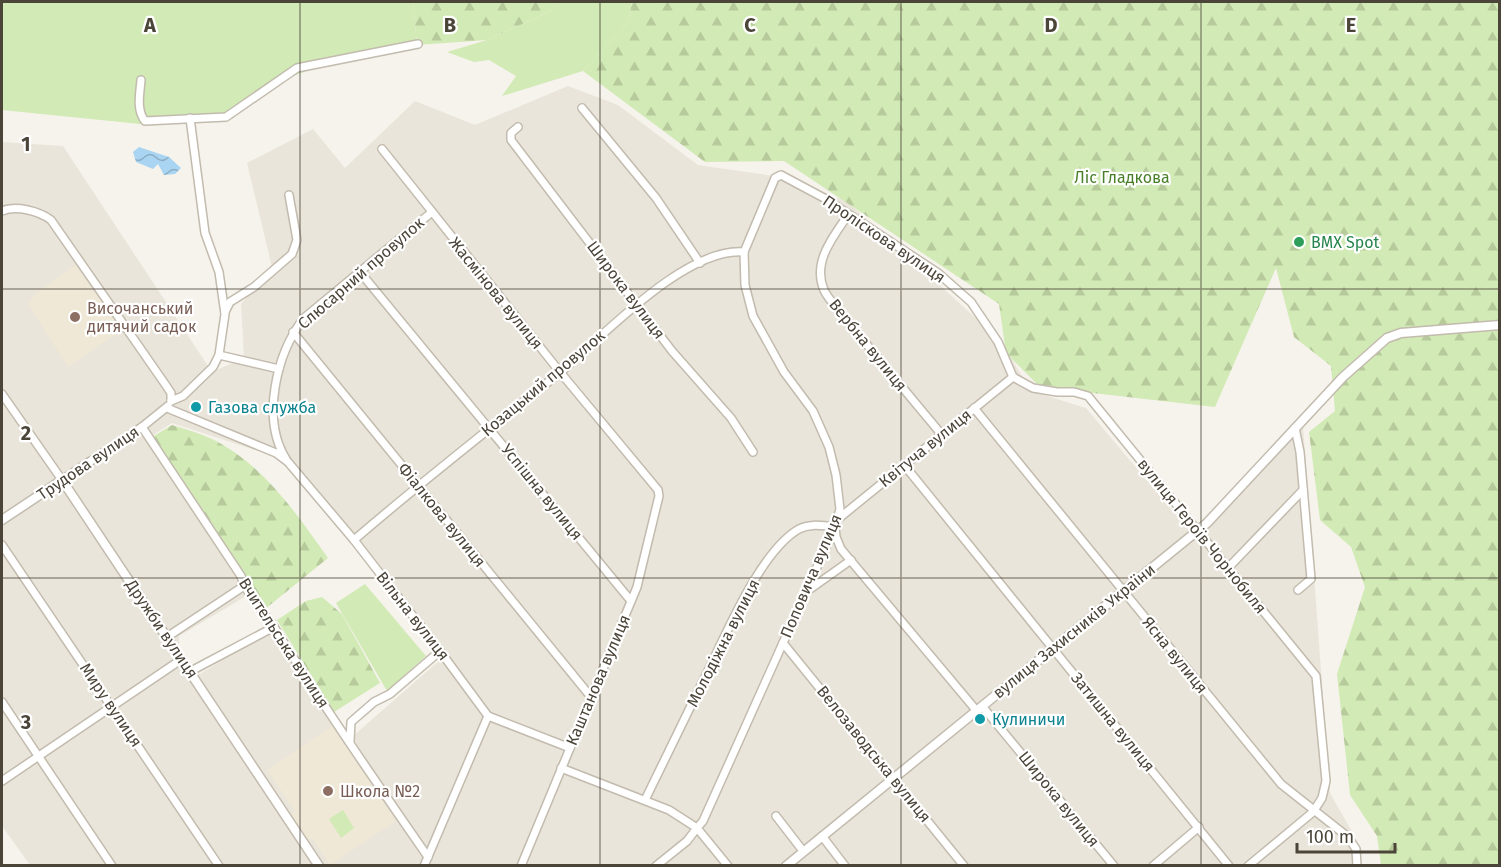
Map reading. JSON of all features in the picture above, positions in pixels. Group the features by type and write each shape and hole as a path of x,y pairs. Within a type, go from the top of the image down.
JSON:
{"street":[{"path":"141,80 139,103 141,116 145,121 226,117 297,68 418,44"},
{"path":"582,108 656,198 700,263"},
{"path":"190,118 205,233 219,272 225,314"},
{"name":"Широка вулиця","path":"518,127 511,133 511,140 672,351 731,418 753,452"},
{"name":"Жасмінова вулиця","path":"382,149 560,372 658,490"},
{"name":"Проліскова вулиця","path":"775,178 788,177 938,273 970,302 998,342 1013,377"},
{"name":"Поповича вулиця","path":"656,866 687,842 703,821 806,592 840,509 836,475 829,447 813,411 784,372 753,316 745,285 744,252 775,178"},
{"path":"279,369 219,355 225,314 230,302 254,287 292,254 297,240 289,195"},
{"path":"2,211 12,208 32,211 51,220 171,393 169,405"},
{"name":"Слюсарний провулок","path":"288,462 278,446 273,419 279,369 293,332 304,318 432,212"},
{"name":"Вербна вулиця","path":"848,215 822,259 821,276 824,290 942,435"},
{"name":"Козацький провулок","path":"354,540 560,372 637,303 700,263 722,252 744,252"},
{"name":"Успішна вулиця","path":"360,272 631,601"},
{"name":"вулиця Захисників України","path":"786,866 1207,523 1343,377 1387,338 1401,333 1500,326"},
{"name":"Фіалкова вулиця","path":"293,332 591,697"},
{"name":"Трудова вулиця","path":"2,520 142,427 183,396 213,368 219,355"},
{"name":"вулиця Героїв Чорнобиля","path":"1013,377 1033,388 1057,393 1074,392 1088,396 1316,676 1326,781 1322,798 1313,812"},
{"name":"Квітуча вулиця","path":"836,523 1013,377"},
{"name":"Дружби вулиця","path":"2,394 191,671 319,866"},
{"name":"Вільна вулиця","path":"169,405 276,453 288,462 354,540 488,716"},
{"name":"Ясна вулиця","path":"974,408 1281,784 1313,812 1348,837 1356,849 1358,866"},
{"name":"Вчительська вулиця","path":"142,427 241,576 244,586 428,856"},
{"path":"1295,428 1300,452 1311,579 1298,590"},
{"name":"Затишна вулиця","path":"905,466 1229,866"},
{"path":"1228,568 1303,489"},
{"name":"Каштанова вулиця","path":"521,866 637,587 659,496 658,490"},
{"name":"Широка вулиця","path":"836,523 836,537 841,549 1114,866"},
{"name":"Молодіжна вулиця","path":"645,800 746,593 768,559 789,536 801,528 836,523"},
{"name":"Миру вулиця","path":"2,545 219,866"},
{"path":"806,592 851,560"},
{"path":"167,637 244,586"},
{"path":"191,671 274,627"},
{"name":"Велозаводська вулиця","path":"783,643 964,866"},
{"path":"350,741 351,722 374,702 390,694 440,651"},
{"path":"2,781 182,659"},
{"path":"2,702 112,866"},
{"path":"424,866 488,716 570,748"},
{"path":"561,768 669,810 697,828 728,866"},
{"path":"1248,866 1313,812"},
{"path":"776,816 803,851"},
{"path":"1153,866 1199,827"},
{"path":"822,837 845,866"}],"shaded area":[{"path":"568,86 618,105 698,165 781,177 847,201 1000,340 1031,391 1086,408 1197,540 1303,426 1330,793 1355,837 1358,865 30,865 2,826 2,142 63,146 212,372 244,358 241,304 272,267 247,163 313,129 345,168 415,101 475,125","holes":["172,423 274,456 286,464 351,542 431,645 440,660 353,736 340,722 295,659 270,630 200,674 192,669 179,650 179,636 253,592 151,436"]},
{"name":"Височанський дитячий садок","path":"75,265 122,330 68,367 28,304 34,295"},
{"name":"Школа №2","path":"332,726 396,821 330,865 312,838 307,840 290,815 295,811 267,770"}],"green space":[{"path":"2,2 413,2 417,45 332,62 268,85 232,119 140,124 2,110"},
{"path":"413,2 558,2 549,12 487,40 417,45"},
{"path":"558,2 632,2 628,23 583,71 502,96 516,76 489,60 474,62 447,52 487,40 549,12"},
{"name":"Ліс Гладкова","path":"632,2 1499,2 1499,865 1381,865 1377,836 1350,795 1337,674 1365,587 1351,547 1320,520 1309,432 1335,411 1331,366 1294,337 1276,268 1215,407 1040,387 1006,353 999,304 784,161 705,162 583,71 628,23"},
{"path":"172,425 212,439 247,462 291,507 328,558 265,609 152,437"},
{"path":"365,584 426,656 387,691 336,603"},
{"path":"322,597 342,614 380,683 334,712 277,620 306,601"},
{"path":"343,810 354,828 341,838 329,819"}],"water":[{"path":"139,147 169,157 181,168 175,174 164,175 158,164 153,169 136,162 133,152"}],"place":[{"name":"BMX Spot","path":"1299,242"},
{"name":"Височанський дитячий садок","path":"75,317"},
{"name":"Газова служба","path":"196,407"},
{"name":"Кулиничи","path":"980,719"},
{"name":"Школа №2","path":"328,791"}]}
